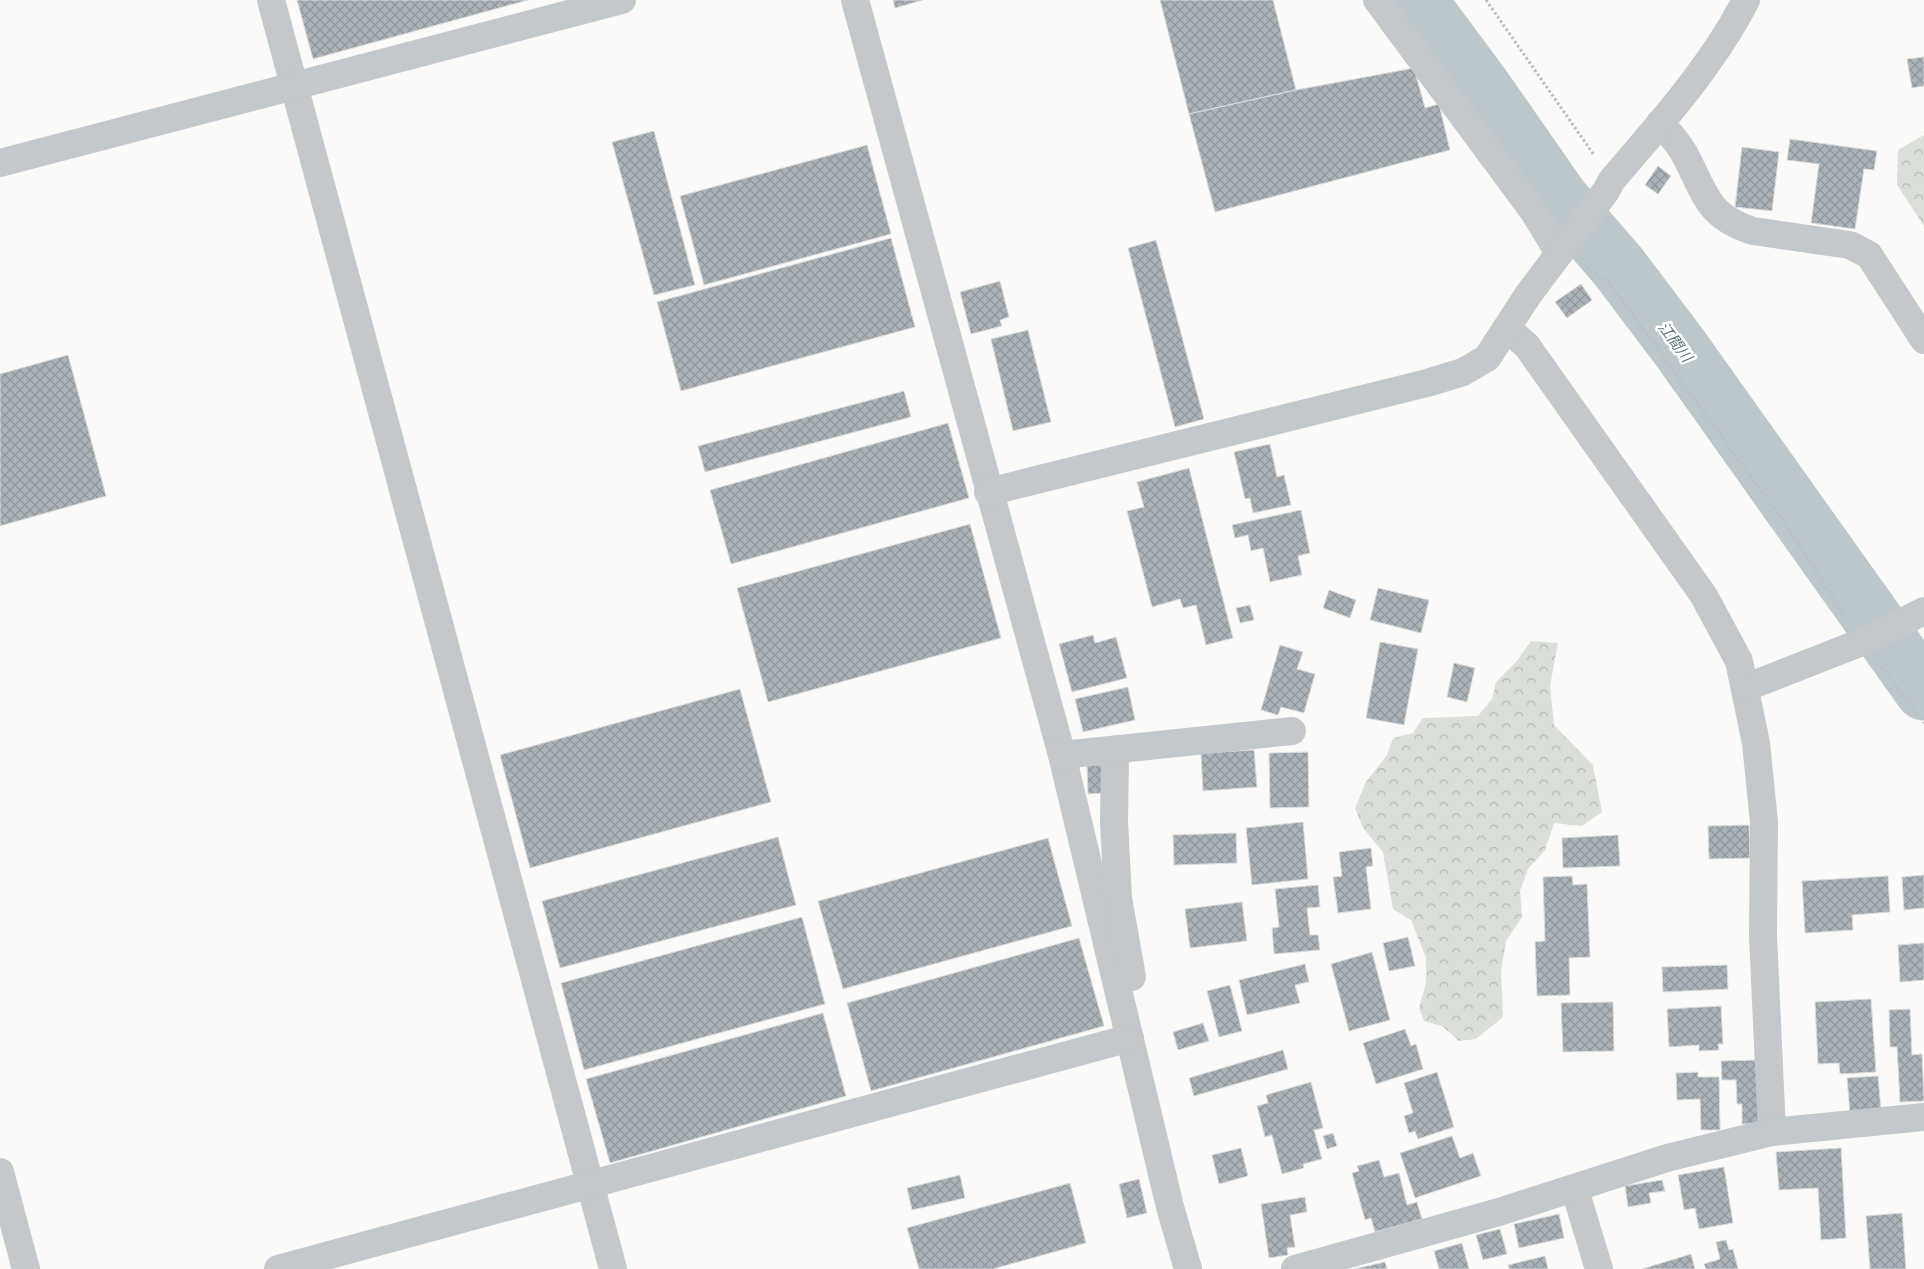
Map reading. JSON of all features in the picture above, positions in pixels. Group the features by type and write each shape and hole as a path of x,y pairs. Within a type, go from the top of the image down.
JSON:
{"street":[{"path":"271,0 613,1269"},
{"path":"0,163 622,0"},
{"path":"855,0 988,492 1062,755 1170,1207 1188,1269"},
{"path":"1377,0 1534,212 1564,245"},
{"path":"988,492 1427,383 1463,372 1487,358 1564,245 1718,47 1746,0"},
{"path":"1660,123 1685,154 1704,195 1720,216 1738,226 1753,231 1850,245 1869,255 1924,340"},
{"path":"1507,328 1527,346 1704,596 1739,661 1756,743 1764,822 1764,936 1772,1132"},
{"path":"1745,688 1867,640 1913,616"},
{"path":"1062,755 1292,731"},
{"path":"1119,749 1115,753 1114,822 1118,898 1134,988 1128,1032"},
{"path":"278,1269 590,1184 1128,1032"},
{"path":"1295,1269 1575,1190 1667,1158 1772,1132 1924,1117"},
{"path":"0,1172 26,1269"},
{"path":"1575,1190 1598,1269"}],"path":[{"path":"1486,0 1609,185"},
{"path":"1564,245 1576,267 1586,266 1609,283 1777,512 1924,724"}],"green space":[{"path":"1924,135 1924,226 1897,185 1898,150"},
{"path":"1531,641 1558,643 1550,686 1554,725 1593,765 1602,812 1582,826 1554,823 1545,850 1528,869 1520,891 1522,917 1506,941 1501,971 1503,1017 1476,1039 1459,1041 1442,1026 1424,1021 1419,1008 1426,983 1426,958 1411,920 1393,909 1383,852 1363,828 1355,808 1366,782 1387,755 1393,738 1413,733 1423,718 1478,716 1492,699 1496,682 1516,662"}],"building":[{"path":"297,0 528,0 313,59"},
{"path":"893,0 923,0 895,8"},
{"path":"1160,0 1273,0 1296,90 1189,114"},
{"path":"1924,57 1924,86 1912,88 1907,59"},
{"path":"1414,68 1425,108 1439,104 1450,150 1215,212 1189,114 1296,90"},
{"path":"654,131 695,285 654,295 612,142"},
{"path":"1790,139 1877,151 1874,170 1864,169 1855,229 1811,223 1819,164 1787,160"},
{"path":"867,145 891,234 704,285 680,196"},
{"path":"1742,147 1779,152 1772,211 1735,207"},
{"path":"1658,166 1671,176 1658,194 1645,185"},
{"path":"891,238 915,327 681,391 657,302"},
{"path":"1156,240 1204,419 1175,427 1128,248"},
{"path":"1000,281 1009,317 1000,320 1002,326 971,334 960,292"},
{"path":"1581,284 1592,300 1567,318 1555,302"},
{"path":"1028,330 1051,422 1013,431 991,339"},
{"path":"68,355 106,496 0,526 0,374"},
{"path":"904,391 911,417 705,472 698,446"},
{"path":"948,423 969,498 731,564 710,490"},
{"path":"1270,444 1277,477 1284,475 1291,505 1253,513 1250,498 1245,499 1234,452"},
{"path":"1189,468 1233,638 1206,645 1196,605 1183,608 1180,599 1152,607 1127,511 1144,507 1137,482"},
{"path":"1301,510 1310,553 1298,556 1302,575 1270,582 1263,548 1251,551 1248,535 1235,538 1232,525"},
{"path":"970,524 1001,638 768,702 737,588"},
{"path":"1378,588 1429,600 1421,633 1370,620"},
{"path":"1329,590 1356,600 1350,618 1323,608"},
{"path":"1250,605 1254,620 1240,623 1236,608"},
{"path":"1093,635 1095,643 1116,637 1127,678 1072,692 1059,644"},
{"path":"1380,642 1418,649 1404,725 1366,718"},
{"path":"1280,645 1303,652 1297,669 1315,674 1304,713 1281,707 1278,715 1261,710"},
{"path":"1454,663 1475,668 1467,702 1447,697"},
{"path":"1128,687 1135,720 1083,732 1075,699"},
{"path":"740,689 771,802 530,868 500,755"},
{"path":"1254,750 1257,787 1203,791 1201,753"},
{"path":"1308,752 1309,807 1270,808 1269,753"},
{"path":"1087,765 1103,765 1105,793 1088,794"},
{"path":"1303,822 1308,879 1252,885 1246,828"},
{"path":"1749,825 1750,858 1709,859 1708,826"},
{"path":"1236,833 1237,863 1174,865 1173,835"},
{"path":"1618,835 1620,866 1563,868 1562,838"},
{"path":"778,837 796,905 560,968 542,901"},
{"path":"1048,838 1072,926 843,989 818,901"},
{"path":"1371,848 1373,866 1366,867 1371,909 1338,913 1333,877 1342,876 1339,852"},
{"path":"1924,875 1924,908 1904,910 1902,877"},
{"path":"1572,876 1573,885 1587,884 1590,957 1569,958 1570,995 1537,996 1535,942 1545,941 1543,877"},
{"path":"1888,876 1890,912 1852,915 1853,930 1805,933 1802,881"},
{"path":"1318,885 1320,907 1307,908 1310,935 1318,935 1320,950 1274,954 1272,928 1279,927 1275,889"},
{"path":"1242,902 1247,941 1190,948 1185,909"},
{"path":"802,917 825,1004 584,1070 561,983"},
{"path":"1408,937 1415,966 1389,971 1383,943"},
{"path":"1079,938 1104,1026 871,1091 847,1003"},
{"path":"1924,943 1924,980 1900,982 1898,945"},
{"path":"1372,952 1390,1020 1349,1031 1331,964"},
{"path":"1305,964 1309,982 1295,985 1300,1003 1247,1015 1239,980"},
{"path":"1727,965 1728,989 1663,992 1662,967"},
{"path":"1230,985 1242,1031 1219,1037 1207,991"},
{"path":"1871,999 1876,1072 1840,1074 1839,1063 1818,1064 1815,1002"},
{"path":"1613,1002 1614,1051 1563,1052 1561,1003"},
{"path":"1721,1006 1723,1044 1718,1044 1719,1050 1699,1051 1699,1045 1669,1047 1667,1009"},
{"path":"1910,1009 1912,1055 1922,1054 1924,1101 1900,1102 1897,1047 1890,1047 1889,1010"},
{"path":"823,1013 846,1096 610,1163 586,1079"},
{"path":"1203,1023 1209,1041 1178,1050 1173,1032"},
{"path":"1405,1029 1411,1046 1416,1044 1423,1069 1376,1084 1363,1043"},
{"path":"1283,1050 1288,1069 1194,1096 1189,1078"},
{"path":"1758,1060 1762,1123 1742,1124 1742,1104 1737,1104 1736,1080 1722,1080 1721,1061"},
{"path":"1437,1072 1454,1127 1418,1139 1415,1131 1409,1133 1404,1116 1413,1113 1404,1083"},
{"path":"1698,1072 1698,1077 1719,1077 1720,1130 1701,1130 1700,1099 1677,1100 1676,1073"},
{"path":"1878,1076 1881,1111 1850,1114 1847,1078"},
{"path":"1311,1082 1323,1128 1314,1130 1322,1159 1303,1164 1304,1168 1282,1174 1272,1135 1265,1137 1257,1106 1268,1103 1266,1095"},
{"path":"1333,1133 1337,1146 1327,1149 1323,1136"},
{"path":"1452,1136 1460,1158 1473,1153 1481,1176 1415,1198 1400,1153"},
{"path":"1241,1148 1248,1176 1219,1184 1212,1155"},
{"path":"1841,1148 1846,1238 1821,1240 1818,1188 1779,1190 1776,1152"},
{"path":"1379,1160 1384,1177 1399,1173 1407,1205 1417,1202 1422,1219 1375,1232 1371,1218 1365,1220 1352,1173 1359,1171 1357,1166"},
{"path":"1724,1167 1733,1223 1699,1229 1695,1208 1684,1210 1678,1175"},
{"path":"960,1175 965,1198 912,1210 907,1188"},
{"path":"1139,1179 1147,1213 1127,1218 1119,1184"},
{"path":"1662,1180 1665,1191 1649,1193 1651,1203 1628,1207 1625,1186"},
{"path":"1070,1183 1086,1243 993,1269 919,1269 907,1228"},
{"path":"1305,1197 1307,1212 1290,1215 1295,1247 1287,1248 1288,1255 1269,1258 1261,1204"},
{"path":"1902,1213 1906,1269 1870,1269 1866,1216"},
{"path":"1559,1214 1564,1238 1519,1248 1514,1224"},
{"path":"1500,1229 1507,1254 1483,1260 1476,1235"},
{"path":"1726,1240 1729,1250 1733,1249 1738,1269 1706,1269 1704,1264 1720,1259 1716,1242"},
{"path":"1462,1243 1469,1269 1439,1269 1434,1251"},
{"path":"1691,1254 1695,1269 1642,1269"},
{"path":"1545,1256 1548,1269 1509,1269 1508,1265"},
{"path":"1385,1262 1387,1269 1354,1269"}],"waterway":[{"name":"江間川","path":"1417,0 1481,86 1559,198 1618,266 1680,348 1924,691"}]}
